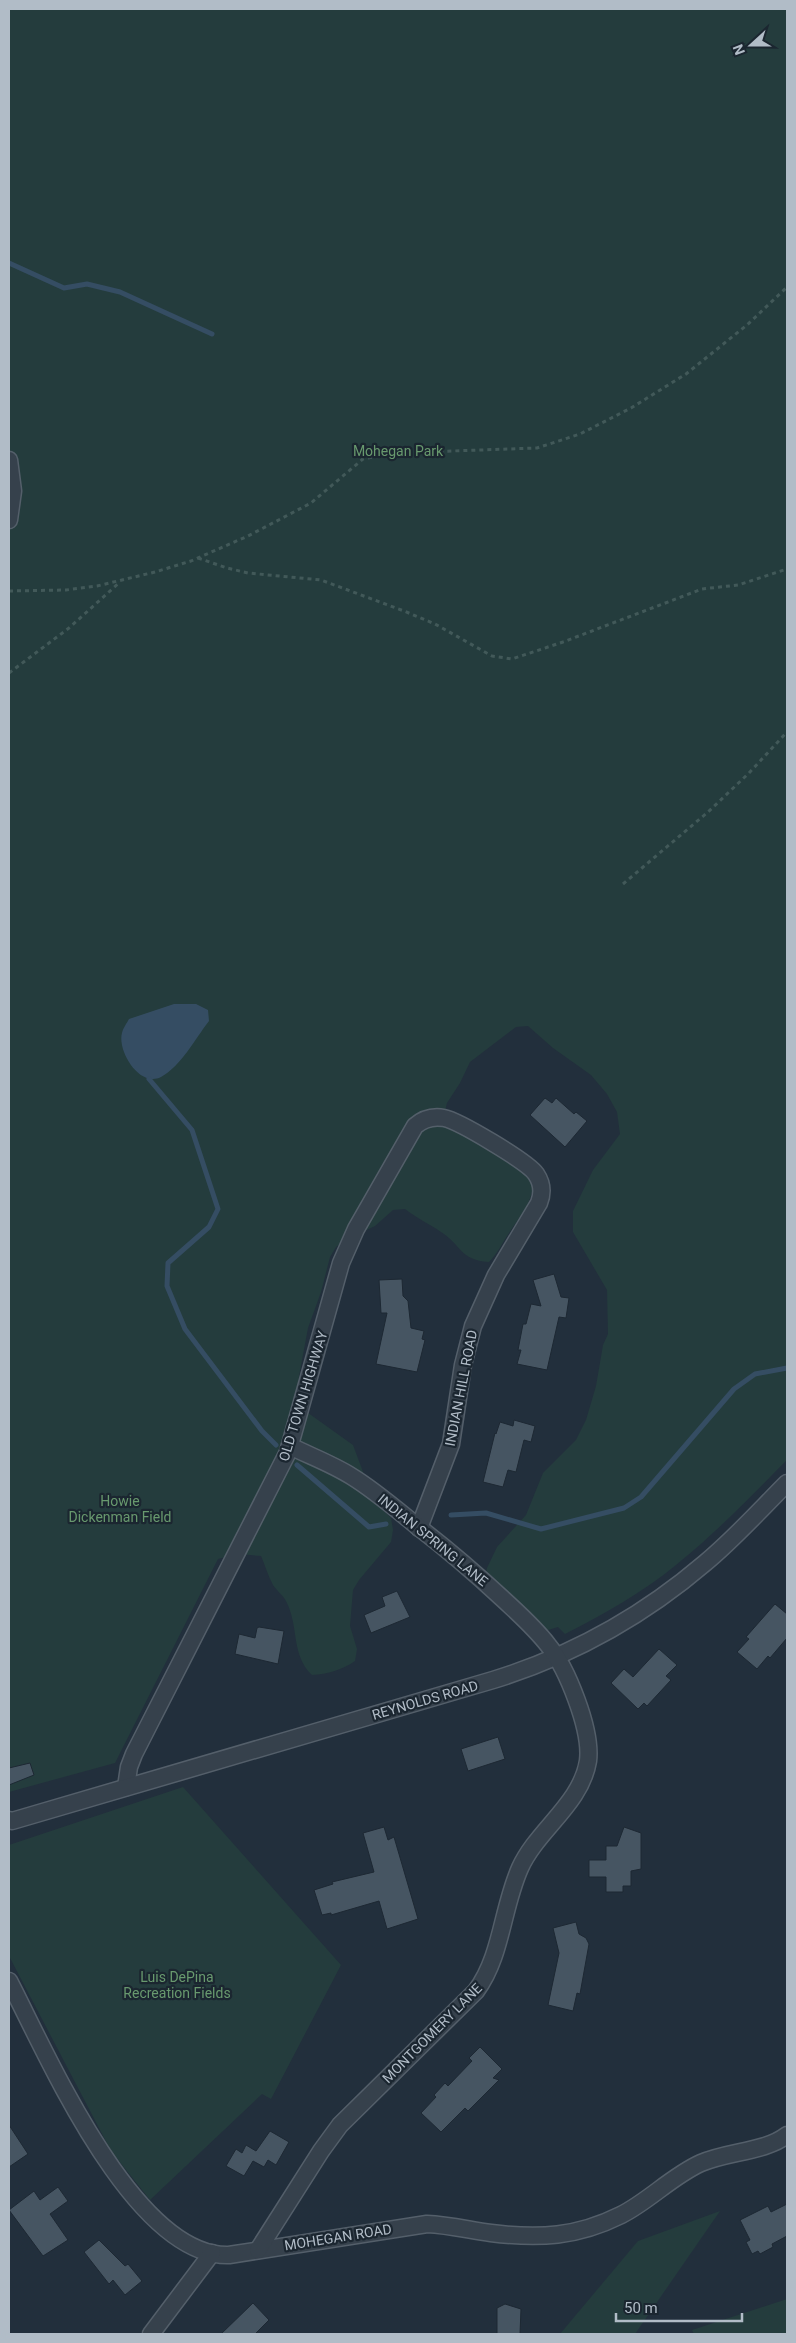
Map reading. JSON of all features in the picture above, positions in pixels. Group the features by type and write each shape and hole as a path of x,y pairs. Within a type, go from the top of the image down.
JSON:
{"street":[{"path":"9,460 13,491 9,520"},
{"name":"OLD TOWN HIGHWAY","path":"126,1787 129,1767 134,1754 234,1554 276,1477 290,1446 350,1240 412,1131 420,1122 430,1118"},
{"name":"INDIAN HILL ROAD","path":"419,1528 451,1444 463,1365 473,1326 496,1275 539,1204 542,1191 536,1174 527,1164 457,1123 443,1118 430,1118"},
{"name":"INDIAN SPRING LANE","path":"290,1446 354,1477 462,1562 529,1623 549,1645 557,1658"},
{"name":"REYNOLDS ROAD","path":"10,1822 493,1680 557,1658 614,1627 665,1594 706,1563 787,1483"},
{"name":"MONTGOMERY LANE","path":"258,2250 321,2151 340,2125 476,1991 489,1970 520,1866 565,1808 582,1779 588,1760 584,1728 569,1681 557,1658"},
{"name":"MOHEGAN ROAD","path":"9,1981 81,2118 117,2175 147,2211 167,2230 189,2245 212,2253 229,2255 427,2224 458,2226 514,2235 570,2234 601,2224 629,2210 699,2164 726,2154 771,2144 787,2135"},
{"path":"151,2334 212,2253"}],"path":[{"path":"9,591 66,590 120,581 197,558 248,536 311,503 363,460 395,453 537,448 580,434 631,408 680,378 748,325 787,287"},
{"path":"197,558 248,573 320,580 404,610 435,624 492,656 512,659 540,651 702,589 738,586 787,569"},
{"path":"9,673 69,628 120,581"},
{"path":"624,884 708,812 749,773 787,732"}],"green space":[{"name":"Mohegan Park","path":"9,9 787,9 787,1460 747,1501 691,1553 663,1575 622,1603 565,1634 558,1627 538,1633 483,1590 487,1568 497,1547 526,1515 543,1473 576,1440 586,1420 596,1386 603,1345 608,1334 607,1290 573,1232 573,1211 593,1170 620,1134 617,1112 607,1094 591,1075 553,1048 528,1026 516,1027 470,1062 460,1083 447,1103 444,1115 474,1130 534,1180 531,1196 525,1209 497,1252 489,1262 479,1261 466,1255 448,1237 405,1209 393,1210 375,1226 345,1240 336,1247 330,1257 321,1292 308,1328 299,1376 298,1400 304,1410 353,1445 374,1501 391,1518 393,1530 391,1542 359,1580 353,1590 350,1626 357,1649 355,1661 335,1671 312,1675 305,1667 298,1650 291,1612 284,1598 273,1585 261,1556 238,1554 218,1559 115,1763 9,1792"},
{"name":"Luis DePina Recreation Fields","path":"183,1787 341,1965 271,2099 262,2094 150,2200 111,2151 9,1956 9,1845"},
{"path":"720,2211 635,2334 560,2334 638,2241"},
{"path":"787,2299 787,2334 694,2334 692,2330"}],"water":[{"path":"174,1004 196,1004 208,1010 209,1021 175,1066 161,1077 153,1079 145,1077 131,1065 126,1057 121,1040 123,1029 129,1019"}],"building":[{"path":"545,1098 552,1103 556,1098 574,1114 576,1112 587,1121 565,1147 530,1115"},
{"path":"554,1274 561,1297 569,1298 566,1318 559,1317 547,1370 517,1364 521,1350 518,1350 523,1324 526,1324 531,1304 541,1306 533,1280"},
{"path":"402,1279 403,1296 408,1301 411,1328 424,1331 422,1339 425,1340 417,1372 376,1364 387,1313 381,1313 379,1280"},
{"path":"514,1420 535,1426 531,1442 524,1440 516,1472 508,1470 503,1487 483,1482 495,1433 500,1422 513,1426"},
{"path":"397,1591 410,1617 371,1633 364,1615 385,1606 382,1597"},
{"path":"775,1604 787,1614 787,1638 770,1658 768,1656 757,1669 737,1652 749,1639 746,1637"},
{"path":"257,1628 284,1631 278,1664 235,1654 239,1634 255,1638"},
{"path":"659,1649 677,1665 666,1676 671,1680 647,1706 644,1703 638,1709 611,1683 624,1669 633,1677"},
{"path":"498,1737 505,1759 468,1771 461,1749"},
{"path":"30,1763 34,1775 9,1785 9,1768"},
{"path":"384,1827 388,1840 394,1837 418,1919 387,1929 379,1901 331,1915 331,1913 322,1915 314,1890 333,1884 332,1882 374,1872 363,1833"},
{"path":"624,1827 641,1833 641,1869 631,1871 631,1886 623,1886 623,1892 606,1892 606,1877 589,1877 589,1860 606,1860 606,1846 617,1846"},
{"path":"576,1922 579,1934 586,1938 589,1944 580,1994 577,1993 573,2011 548,2005 559,1953 553,1928"},
{"path":"480,2047 502,2069 493,2078 499,2080 468,2111 465,2108 441,2132 421,2113 436,2097 434,2095 445,2083 448,2086 472,2061 469,2058"},
{"path":"9,2125 28,2154 9,2167"},
{"path":"270,2131 289,2142 276,2165 268,2160 264,2167 253,2161 244,2176 226,2166 236,2149 242,2153 246,2145 256,2151"},
{"path":"58,2187 68,2201 50,2214 68,2240 43,2256 9,2210 34,2191 40,2200"},
{"path":"787,2204 787,2236 772,2244 773,2247 760,2254 758,2251 752,2254 746,2242 750,2240 740,2220 768,2206 771,2212"},
{"path":"99,2240 125,2266 128,2264 142,2281 125,2295 113,2280 109,2284 84,2252"},
{"path":"253,2303 269,2320 255,2334 221,2334"},
{"path":"505,2304 521,2309 520,2334 497,2334 497,2308"}],"waterway":[{"path":"9,263 64,288 87,284 120,292 212,334"},
{"path":"149,1079 192,1130 218,1209 209,1227 168,1263 167,1286 185,1329 262,1431 276,1445"},
{"path":"451,1515 486,1513 541,1529 624,1508 641,1497 734,1389 755,1374 787,1368"},
{"path":"297,1465 369,1527 386,1524"}],"park label":[{"name":"Howie Dickenman Field","path":"120,1509"}]}
